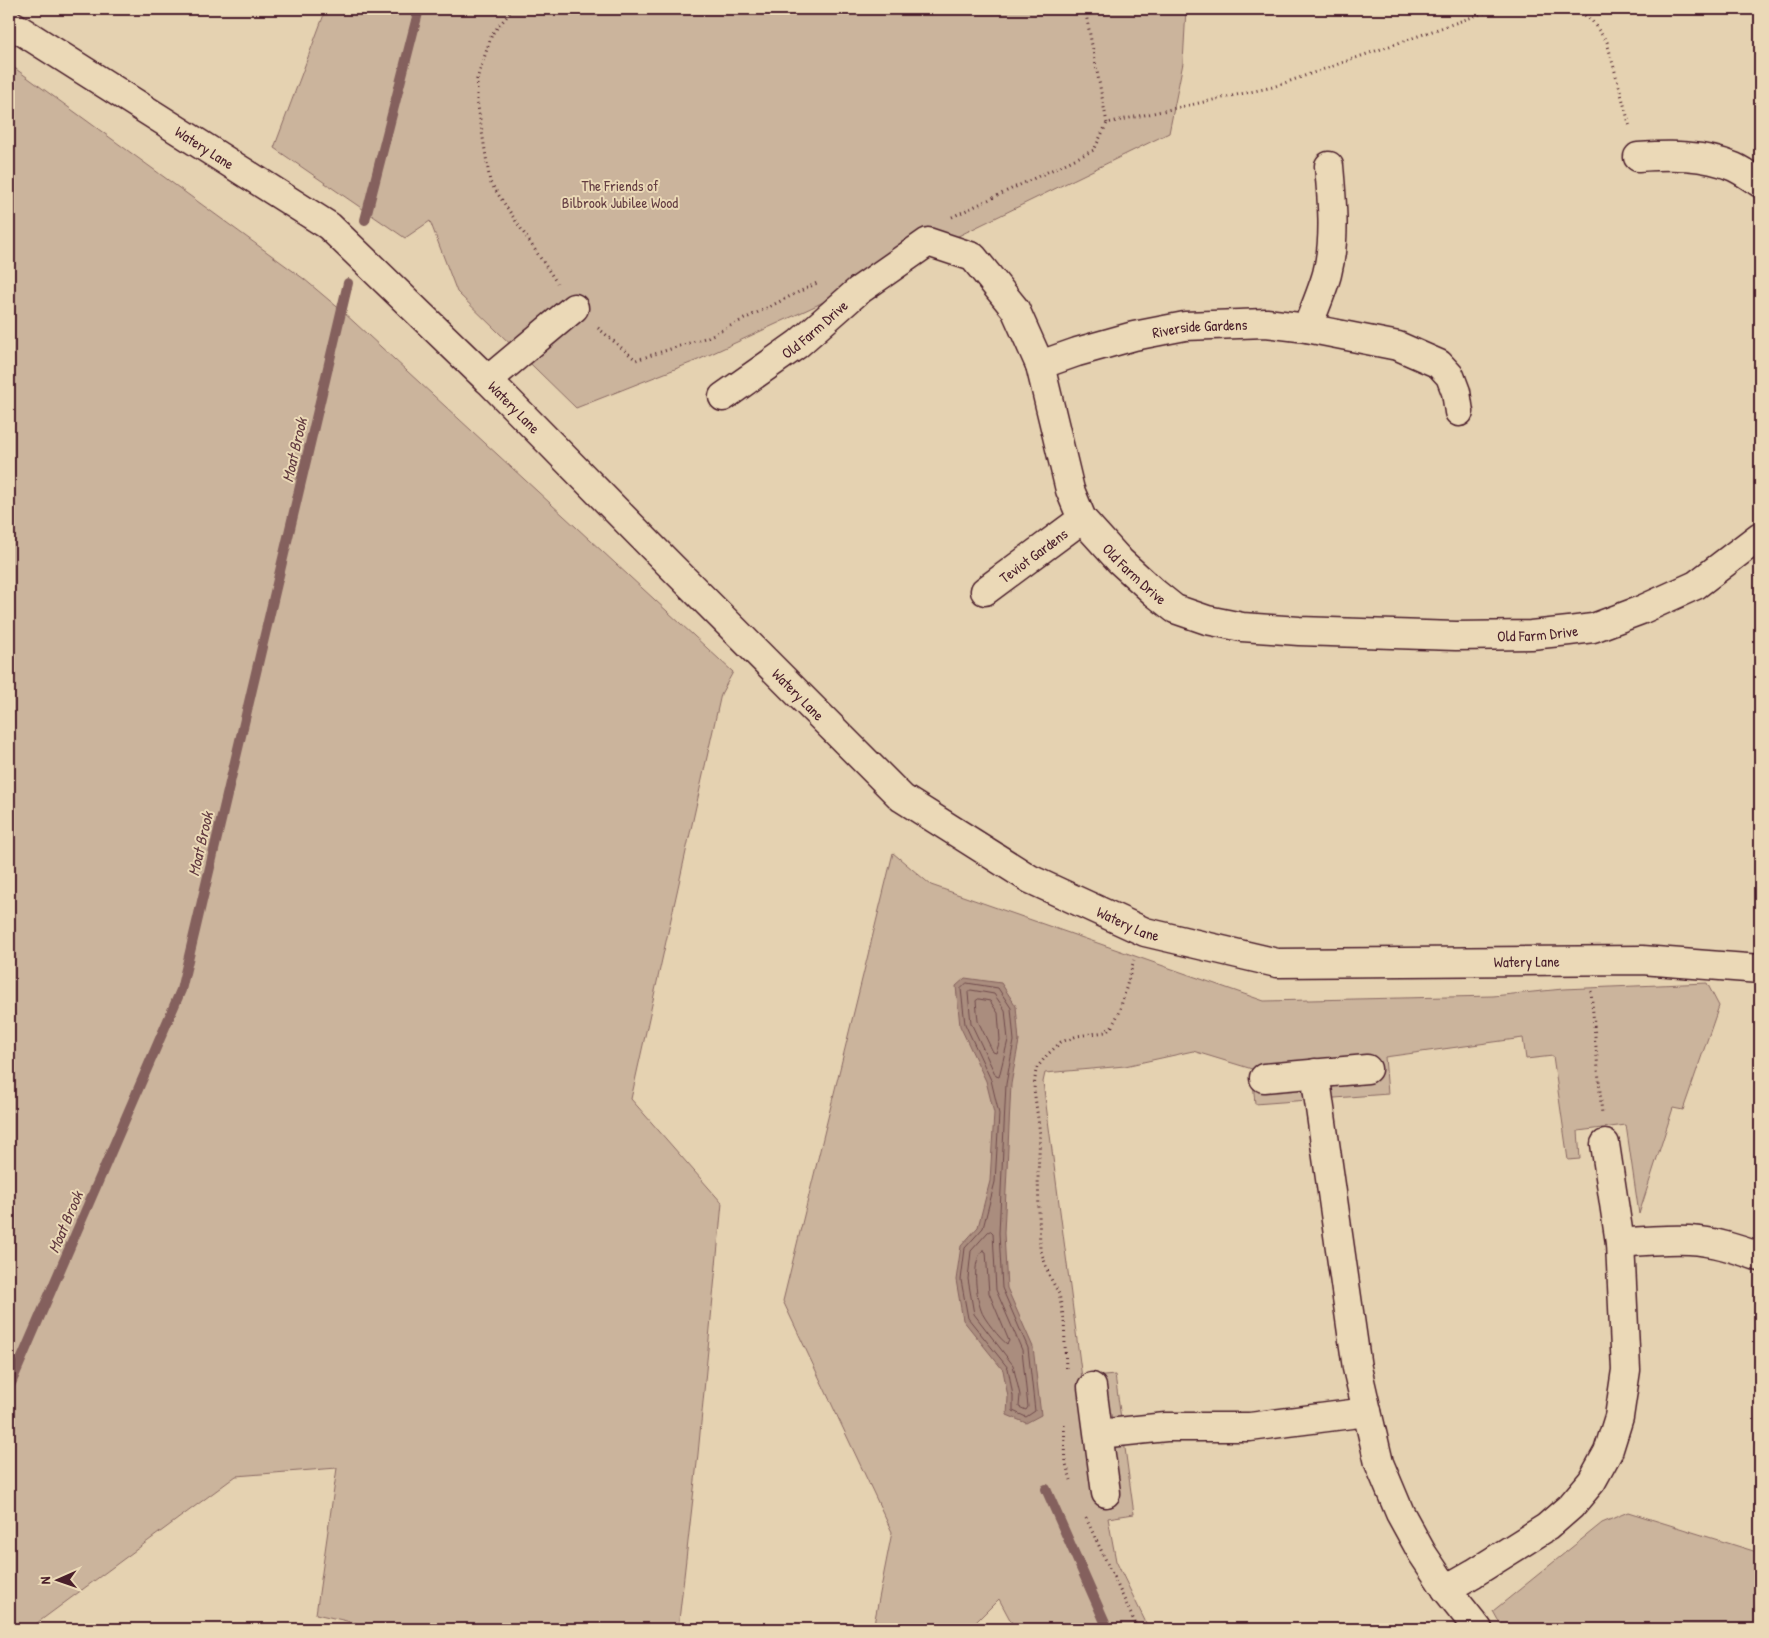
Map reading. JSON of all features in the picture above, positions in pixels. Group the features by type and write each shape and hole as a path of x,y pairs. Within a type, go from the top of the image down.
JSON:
{"street":[{"name":"Watery Lane","path":"9,23 329,226 488,380 902,798 1030,879 1145,932 1277,963 1642,960 1760,969"},
{"path":"1638,157 1672,155 1702,158 1734,167 1760,183"},
{"path":"1307,328 1327,273 1332,242 1332,202 1329,166"},
{"name":"Old Farm Drive","path":"723,397 798,344 858,291 928,242 973,257 1015,309 1040,366 1070,490 1082,519 1120,561 1155,594 1175,609 1207,620 1242,627 1300,632 1531,636 1593,628 1641,610 1696,585 1760,536"},
{"path":"488,380 574,308"},
{"name":"Riverside Gardens","path":"1040,366 1077,352 1134,336 1185,326 1266,323 1307,328 1398,346 1439,364 1450,376 1456,392 1459,412"},
{"name":"Teviot Gardens","path":"985,591 1082,519"},
{"path":"1264,1078 1367,1069"},
{"path":"1315,1073 1357,1368 1379,1463 1400,1513 1422,1553 1446,1589 1478,1629"},
{"path":"1446,1589 1547,1526 1572,1506 1592,1481 1608,1452 1619,1417 1626,1370 1620,1243 1605,1144"},
{"path":"1620,1243 1662,1239 1691,1240 1723,1245 1760,1257"},
{"path":"1092,1387 1106,1493"},
{"path":"1099,1434 1166,1427 1250,1427 1366,1412"}],"path":[{"path":"513,9 492,34 477,79 477,100 490,182 574,308 636,360 708,337 821,281"},
{"path":"951,217 1094,150 1106,123 1085,9"},
{"path":"1106,123 1273,87 1495,9"},
{"path":"1577,9 1592,21 1607,42 1638,157"},
{"path":"1066,1376 1067,1359 1064,1320 1059,1294 1049,1275 1040,1248 1038,1175 1040,1134 1034,1088 1036,1069 1061,1042 1077,1036 1105,1032 1112,1026 1119,1013 1134,962 1135,927"},
{"path":"1592,960 1590,998 1605,1144"},
{"path":"1064,1421 1066,1464 1073,1486"},
{"path":"1083,1511 1138,1629"}],"green space":[{"name":"The Friends of Bilbrook Jubilee Wood","path":"326,9 1186,9 1183,63 1169,133 813,307 698,360 576,408 457,292 430,221 405,238 274,148"},
{"path":"9,64 304,279 342,311 733,672 721,694 631,1099 722,1203 698,1454 678,1629 382,1629 316,1614 337,1468 236,1476 29,1629 9,1629"},
{"path":"893,853 931,885 1264,1001 1493,996 1563,989 1707,983 1719,1006 1683,1110 1673,1108 1639,1214 1626,1125 1578,1131 1580,1159 1568,1160 1553,1056 1526,1059 1523,1038 1385,1057 1388,1094 1255,1104 1252,1069 1193,1051 1125,1066 1045,1073 1043,1082 1082,1378 1115,1375 1134,1514 1108,1518 1116,1561 1149,1629 1015,1629 999,1599 969,1629 873,1629 892,1532 783,1301"},
{"path":"1628,1512 1760,1553 1760,1616 1756,1629 1503,1629 1493,1611 1602,1523"}],"water":[{"path":"965,978 1001,983 1016,1006 1019,1041 1011,1084 1004,1233 1007,1288 1033,1347 1041,1415 1026,1423 1007,1415 1008,1397 1003,1370 963,1320 956,1280 961,1246 978,1227 990,1181 994,1113 986,1081 960,1026 956,986"}],"waterway":[{"name":"Moat Brook","path":"365,220 419,9"},
{"name":"Moat Brook","path":"9,1388 181,990 348,283"},
{"path":"1046,1489 1108,1629"}]}
